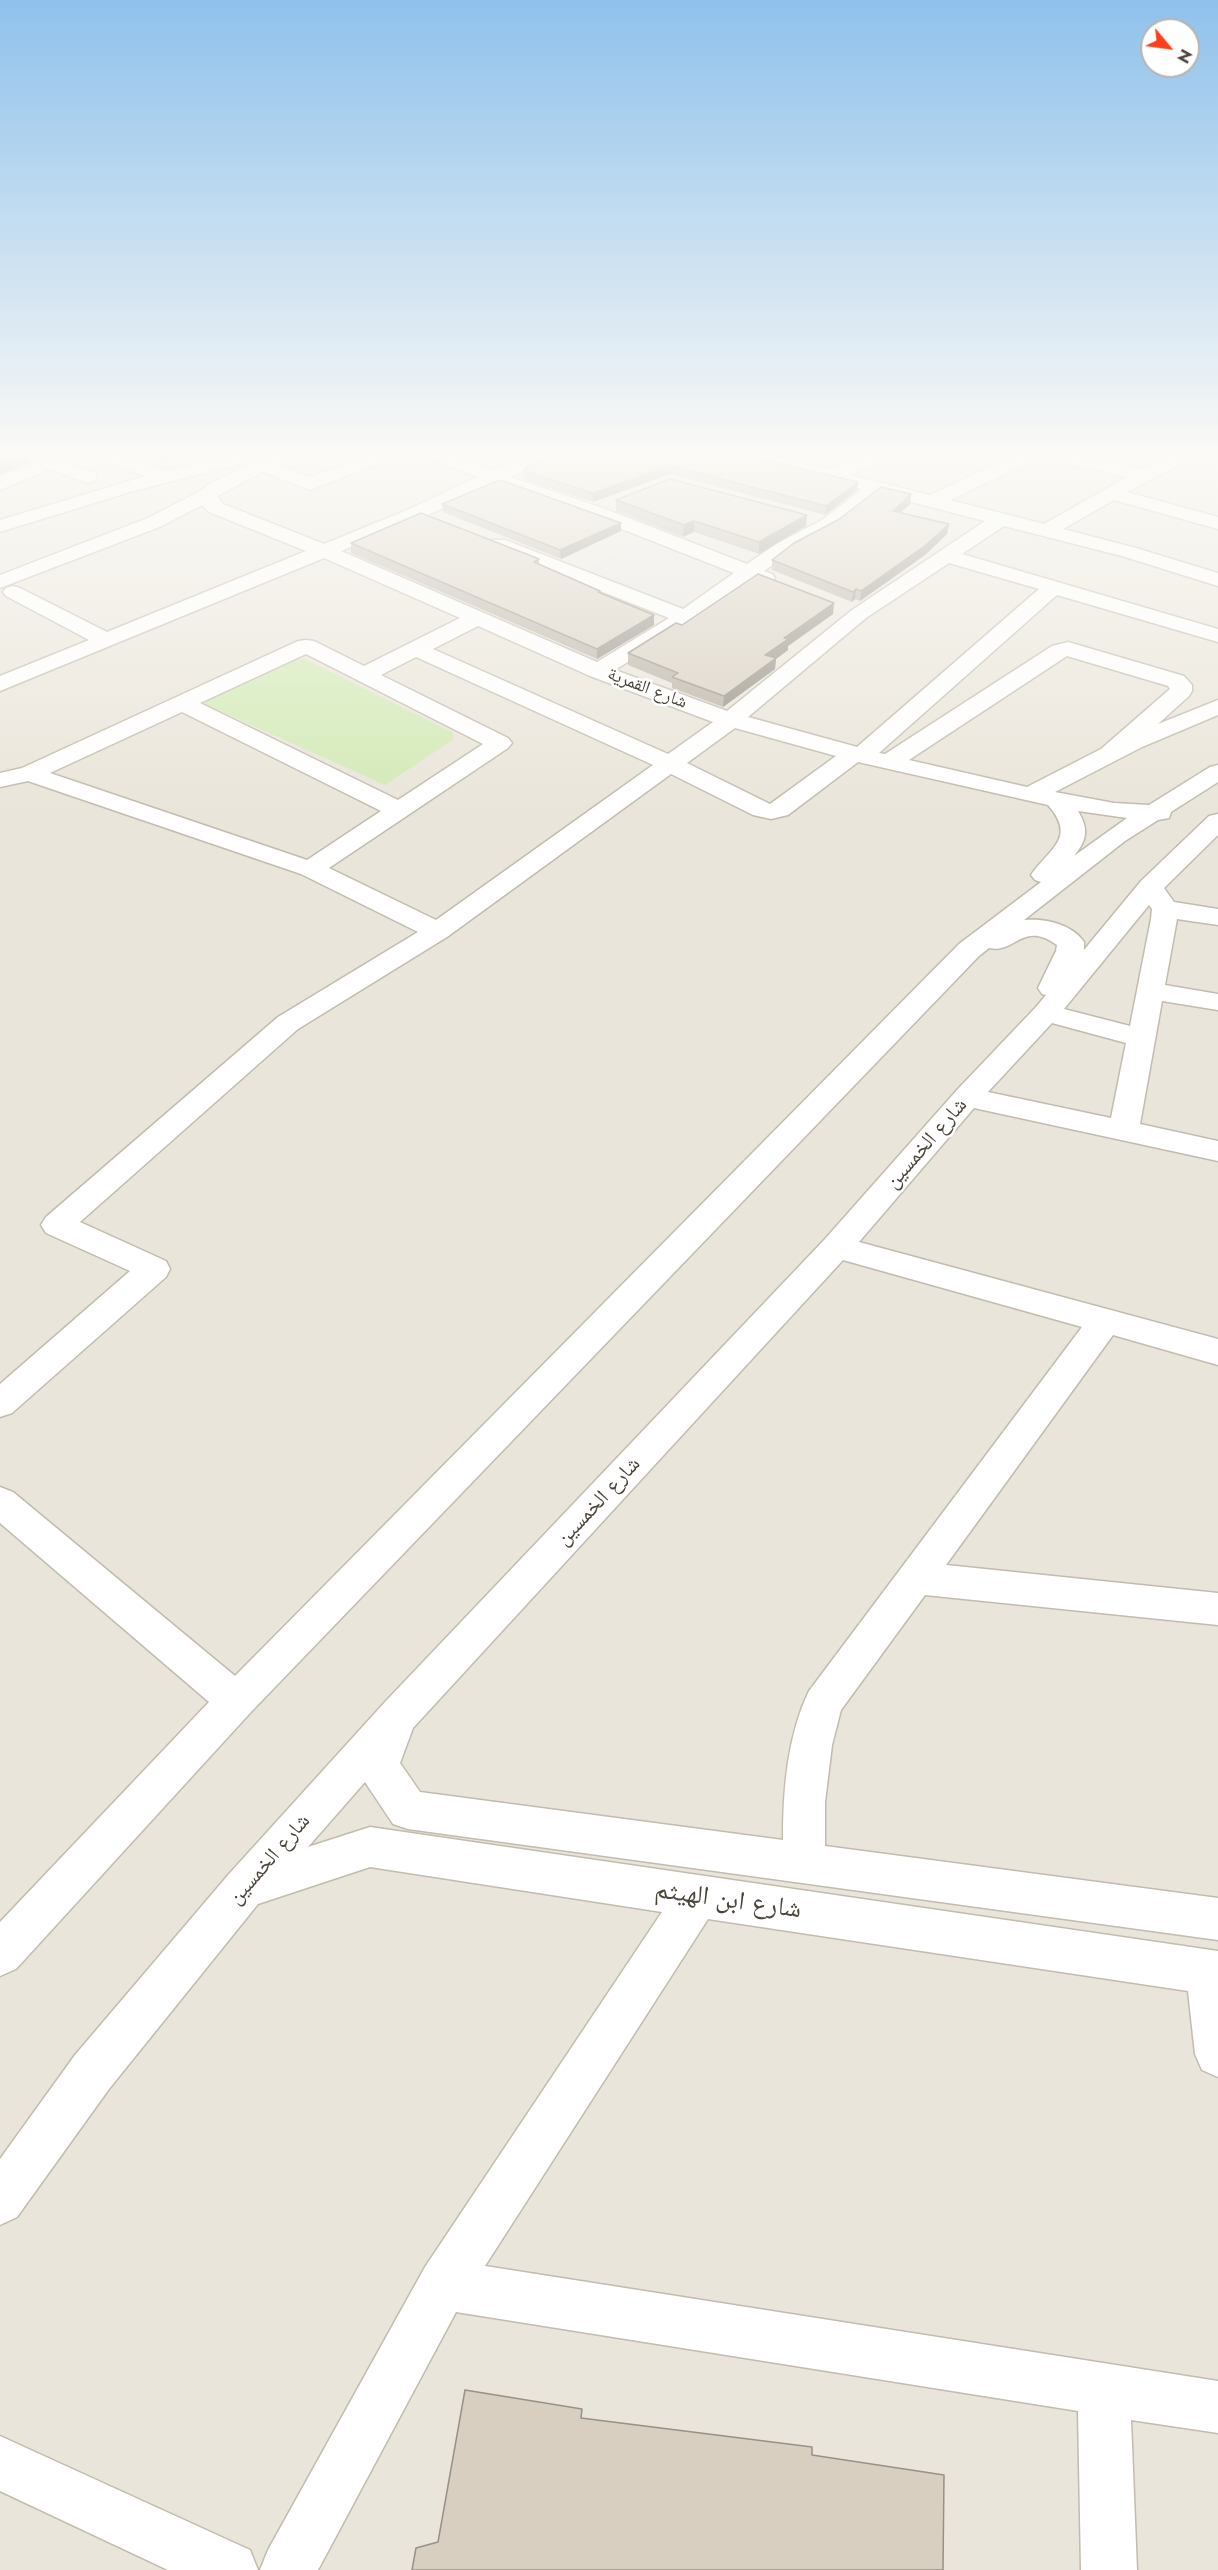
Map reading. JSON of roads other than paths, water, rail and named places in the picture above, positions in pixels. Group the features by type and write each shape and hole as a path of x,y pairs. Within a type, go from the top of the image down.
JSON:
{"street":[{"path":"4,590 41,572"},
{"path":"4,590 48,572"},
{"path":"0,684 273,572"},
{"name":"شارع القمرية","path":"372,572 598,671 731,720 857,755 1043,797 1214,829"},
{"path":"571,572 685,617"},
{"path":"598,671 685,617 750,572 783,585"},
{"path":"0,1404 154,1269 57,1225 288,1023 438,931 731,720 848,610 918,572"},
{"path":"1005,572 1218,636"},
{"path":"416,649 670,764 762,810 771,812 779,810 857,755 1055,586"},
{"path":"4,590 106,640"},
{"path":"364,675 477,618"},
{"path":"0,780 29,774 306,646 500,743 310,869"},
{"path":"889,762 1060,651 1068,649 1176,681 1181,685 1181,691 1110,754"},
{"path":"182,703 399,810"},
{"path":"1007,919 1072,841 1076,826 1069,813 1043,797 1134,741 1218,707"},
{"path":"0,1954 236,1701 969,950 1116,836 1137,815 1218,772"},
{"path":"29,774 310,869 438,931"},
{"name":"شارع الخمسين","path":"0,2200 92,2072 244,1888 399,1715 836,1247 1039,1020 1157,898 1214,829"},
{"path":"1124,1131 1150,991 1157,898 1218,917"},
{"path":"931,989 1009,931 1034,926 1062,934 1071,942 1070,951 1039,1020 1142,1038"},
{"path":"1150,991 1218,1002"},
{"path":"968,1097 1218,1151"},
{"path":"836,1247 1218,1352"},
{"path":"804,1864 804,1802 810,1757 823,1704 1105,1321"},
{"path":"0,1502 236,1701"},
{"path":"916,1578 1218,1609"},
{"name":"شارع ابن الهيثم","path":"399,1715 378,1766 408,1810 1218,1919"},
{"name":"شارع ابن الهيثم","path":"244,1888 370,1847 1214,1972"},
{"path":"288,2570 443,2285 697,1897"},
{"path":"1214,1972 1218,2054"},
{"path":"443,2285 1218,2407"},
{"path":"1104,2389 1108,2570"},
{"path":"0,2463 230,2570"}]}
